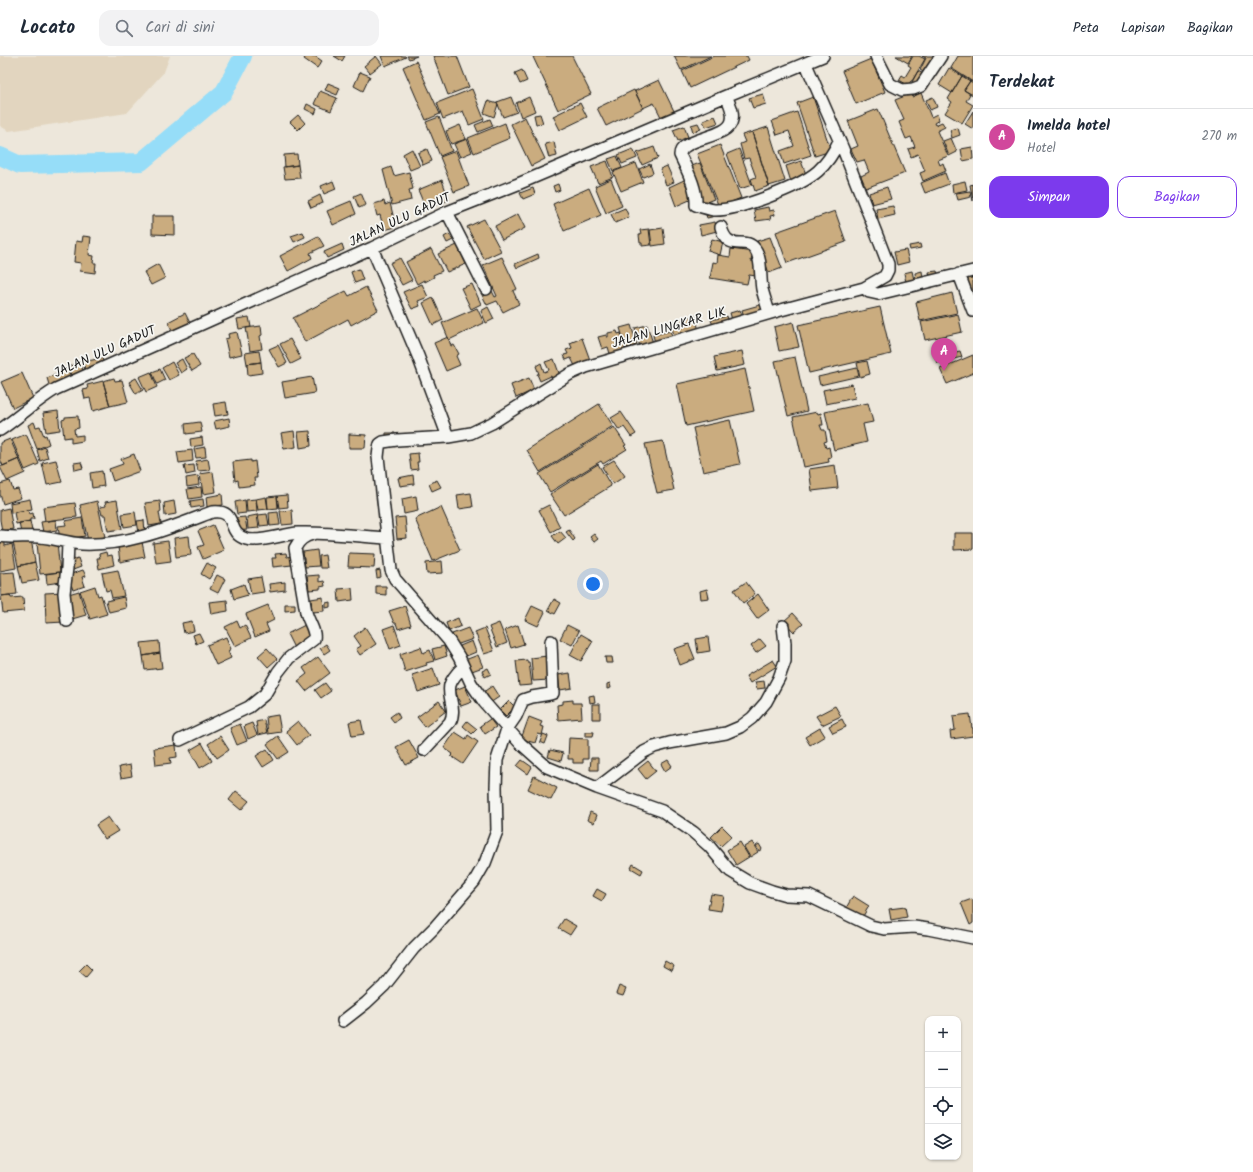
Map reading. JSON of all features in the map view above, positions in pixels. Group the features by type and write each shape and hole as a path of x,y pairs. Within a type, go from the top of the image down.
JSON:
{"street":[{"name":"JALAN ULU GADUT","path":"0,430 56,388 372,248 447,212 518,184 823,56"},
{"path":"876,56 890,84 902,90 913,89 921,86 941,56"},
{"name":"JALAN LINGKAR LIK","path":"387,538 378,457 380,444 383,442 448,437 471,433 492,423 570,374 586,367 769,313 864,288 885,276 888,270 888,264 839,141 806,64"},
{"path":"726,96 733,114 732,121 728,127 710,136 690,143 683,147 680,151 680,155 697,198 696,205 714,210 726,209 774,194 795,185 818,171 833,154 839,141"},
{"path":"447,212 486,289"},
{"path":"721,227 726,239 752,245 756,249 759,259 763,290 769,313"},
{"path":"372,248 418,356 448,437"},
{"path":"864,288 869,292 878,294 973,270"},
{"path":"959,274 973,311"},
{"path":"0,536 39,536 68,543 97,544 154,534 212,512 219,511 225,513 229,517 235,531 239,536 247,539 255,540 297,533 387,538 391,570 395,579 449,641 459,657 471,683 484,702 520,743 547,767 597,788 662,811 693,832 709,846 730,871 750,883 772,892 786,895 809,896 871,926 884,929 914,927 928,928 973,938"},
{"path":"180,740 249,707 265,694 278,672 289,658 314,639 315,632 309,622 306,612 295,548 298,542 303,538 317,533"},
{"path":"67,621 64,593 68,543"},
{"path":"597,788 644,752 654,747 726,733 740,727 752,718 766,702 780,678 784,661 785,643 783,626"},
{"path":"343,1020 366,1003 384,986 414,948 474,882 485,863 497,832 497,760 507,729 516,716 523,700 553,693 551,641"},
{"path":"424,750 450,722 452,717 449,687 452,679 463,667"}],"shaded area":[{"path":"0,56 170,56 164,72 127,113 9,131 0,126"}],"building":[{"path":"306,56 315,56 322,61 317,68 304,59"},
{"path":"334,56 345,56 342,61"},
{"path":"376,56 382,64 370,73 364,66"},
{"path":"381,56 405,56 406,57 385,66"},
{"path":"407,56 417,56 409,59"},
{"path":"433,56 457,56 469,87 448,95"},
{"path":"572,56 591,94 558,110 533,57"},
{"path":"674,56 711,56 681,70"},
{"path":"714,56 747,56 749,60 690,88 682,71"},
{"path":"896,56 912,56 908,63"},
{"path":"913,56 919,56 925,59 908,85 899,80 902,75 905,77 911,67 908,65"},
{"path":"922,56 939,56 928,75 920,70 926,58"},
{"path":"958,56 973,56 973,82 951,68"},
{"path":"871,59 885,92 856,104 842,71"},
{"path":"416,61 440,114 426,120 403,67"},
{"path":"949,68 962,76 952,93 939,85"},
{"path":"522,70 527,81 520,84 515,73"},
{"path":"918,71 925,75 919,87 912,82"},
{"path":"360,72 370,76 363,91 354,86"},
{"path":"962,76 970,81 964,90 970,94 966,101 973,105 962,123 945,113 952,102 948,99"},
{"path":"659,80 675,113 662,119 654,103 643,108 635,91"},
{"path":"970,81 973,83 973,95 964,90"},
{"path":"328,83 340,88 337,95 325,90"},
{"path":"472,89 484,119 469,125 463,111 443,119 437,103"},
{"path":"634,90 643,108 606,126 597,108"},
{"path":"320,91 337,98 331,111 314,104"},
{"path":"921,93 931,117 937,114 939,120 934,123 935,125 942,122 945,127 937,131 948,156 938,160 940,165 943,163 946,171 923,181 920,173 925,171 918,154 911,157 908,149 915,147 911,137 906,139 899,122 904,120 895,100 910,94 912,97"},
{"path":"763,94 766,104 753,108 749,98"},
{"path":"511,97 517,112 503,117 497,102"},
{"path":"529,97 535,111 521,117 516,103"},
{"path":"813,97 831,151 815,156 797,103"},
{"path":"933,97 937,107 930,110 926,100"},
{"path":"488,101 498,104 494,117 484,113"},
{"path":"580,103 587,117 560,130 553,116"},
{"path":"307,104 317,109 315,114 305,109"},
{"path":"878,109 905,173 866,188 861,176 869,172 864,160 857,162 851,149 858,146 848,121"},
{"path":"973,111 973,129 965,124"},
{"path":"797,112 811,155 784,164 780,151 794,146 789,131 777,135 772,121"},
{"path":"540,114 543,123 536,124 534,115"},
{"path":"298,115 305,123 298,130 290,122"},
{"path":"715,116 718,123 706,127 703,121"},
{"path":"439,117 452,151 440,156 426,122"},
{"path":"525,117 545,159 531,166 511,124"},
{"path":"490,119 493,126 478,132 475,125"},
{"path":"505,123 510,138 474,153 468,138"},
{"path":"698,123 701,129 693,132 691,125"},
{"path":"460,125 466,139 451,144 446,131"},
{"path":"684,126 688,137 678,141 673,130"},
{"path":"768,127 785,181 769,186 752,132"},
{"path":"958,128 960,135 952,138 950,130"},
{"path":"752,132 769,186 755,191 751,179 756,177 749,158 744,159 740,144 745,142 742,135"},
{"path":"951,138 957,152 949,156 943,141"},
{"path":"467,139 472,152 460,157 454,144"},
{"path":"554,142 557,156 549,158 545,144"},
{"path":"720,145 741,198 719,207 697,154"},
{"path":"654,147 658,158 642,165 637,153"},
{"path":"972,147 973,159 963,161 961,149"},
{"path":"412,149 420,166 410,170 403,154"},
{"path":"427,149 432,161 423,165 418,153"},
{"path":"633,149 637,158 622,164 618,155"},
{"path":"739,149 752,185 740,189 727,154"},
{"path":"456,151 469,186 454,192 440,157"},
{"path":"297,154 298,165 285,167 284,155"},
{"path":"617,156 622,168 613,171 608,159"},
{"path":"607,161 613,177 598,183 591,167"},
{"path":"801,161 807,177 791,182 786,166"},
{"path":"636,163 643,182 621,191 613,172"},
{"path":"700,163 714,199 704,203 689,167"},
{"path":"650,164 653,173 643,177 639,169"},
{"path":"298,165 300,178 285,179 283,167"},
{"path":"667,166 674,182 666,185 660,169"},
{"path":"391,167 394,176 409,172 413,189 409,190 411,200 392,205 383,170"},
{"path":"945,173 949,184 925,193 921,183"},
{"path":"611,179 622,206 606,213 595,186"},
{"path":"442,180 449,200 426,209 418,190"},
{"path":"684,180 692,199 676,206 669,187"},
{"path":"333,181 336,189 324,194 321,186"},
{"path":"965,181 967,190 953,193 952,184"},
{"path":"558,184 560,190 555,192 553,186"},
{"path":"973,184 973,201 970,185"},
{"path":"887,187 891,199 872,204 869,193"},
{"path":"533,188 535,194 523,199 520,193"},
{"path":"589,188 601,215 564,231 553,204"},
{"path":"970,191 971,197 958,200 956,193"},
{"path":"361,193 366,205 359,208 354,196"},
{"path":"320,195 323,203 311,208 308,201"},
{"path":"351,201 356,214 333,225 327,211"},
{"path":"384,201 385,205 390,203 396,227 384,230 380,215 377,216 374,204"},
{"path":"893,206 895,215 878,219 876,209"},
{"path":"768,207 769,211 774,210 775,215 770,216 771,219 756,221 754,210"},
{"path":"625,208 629,217 615,223 611,214"},
{"path":"835,211 846,242 787,263 776,232"},
{"path":"716,213 716,216 707,218 706,215"},
{"path":"518,214 525,228 502,240 495,226"},
{"path":"152,216 175,216 175,235 152,234"},
{"path":"484,219 501,251 484,259 467,227"},
{"path":"715,222 717,231 701,235 699,225"},
{"path":"663,228 665,244 652,246 650,230"},
{"path":"649,229 651,245 642,246 639,235 641,235 640,230"},
{"path":"303,232 305,237 294,242 291,236"},
{"path":"449,234 453,240 447,243 444,237"},
{"path":"83,236 91,237 89,255 94,256 93,263 96,263 95,273 80,271 81,263 74,262 76,241 82,242"},
{"path":"318,236 324,246 310,253 312,258 288,271 280,256"},
{"path":"770,237 782,268 769,273 757,241"},
{"path":"712,239 723,242 720,255 708,251"},
{"path":"342,244 344,250 327,258 324,252"},
{"path":"920,244 921,248 910,250 909,246"},
{"path":"457,245 466,264 447,272 438,254"},
{"path":"431,249 442,271 433,275 434,277 425,282 424,280 417,284 406,262"},
{"path":"731,249 753,252 751,261 758,262 756,276 749,275 747,284 710,278 713,262 717,263 718,255 730,257"},
{"path":"906,250 909,262 897,265 894,252"},
{"path":"538,254 539,258 517,268 515,264"},
{"path":"502,257 517,289 513,291 519,304 503,312 497,301 487,305 481,293 491,289 495,297 497,296 483,265"},
{"path":"400,258 412,280 402,285 390,263"},
{"path":"158,264 165,278 151,285 144,272"},
{"path":"359,269 363,280 355,283 351,272"},
{"path":"912,271 914,280 906,282 904,273"},
{"path":"922,271 923,278 916,279 915,273"},
{"path":"937,271 938,275 930,277 929,272"},
{"path":"973,271 973,301 966,273"},
{"path":"422,284 428,297 418,301 420,306 412,309 403,292"},
{"path":"472,284 481,304 471,309 461,288"},
{"path":"366,287 378,310 351,325 348,319 305,342 293,318 346,291 349,296"},
{"path":"952,293 957,313 920,321 916,302"},
{"path":"433,298 443,320 433,325 423,303"},
{"path":"763,304 766,314 745,320 742,310"},
{"path":"488,307 494,319 486,323 481,311"},
{"path":"880,307 891,354 809,373 798,325"},
{"path":"477,308 484,323 449,340 442,323"},
{"path":"740,310 744,320 733,323 730,313"},
{"path":"185,313 190,323 173,332 168,322"},
{"path":"958,314 962,332 925,340 921,322"},
{"path":"695,315 699,331 675,338 670,322"},
{"path":"727,316 729,323 714,328 711,320"},
{"path":"249,317 251,327 239,329 237,319"},
{"path":"793,322 799,347 779,351 774,327"},
{"path":"631,325 637,345 626,348 620,328"},
{"path":"647,325 653,343 640,347 635,328"},
{"path":"261,326 262,335 260,336 262,349 250,351 246,328"},
{"path":"617,331 618,334 621,333 626,352 611,357 608,347 602,349 598,337 606,335 608,337 608,333"},
{"path":"670,331 673,338 655,343 653,335"},
{"path":"237,332 242,354 229,357 225,339 229,338 228,334"},
{"path":"448,337 451,346 454,345 459,354 456,356 460,365 446,371 434,343"},
{"path":"582,338 590,360 575,366 571,358 566,360 564,355 568,354 566,350 572,348 570,343"},
{"path":"290,339 301,359 291,364 280,344"},
{"path":"278,345 287,363 279,367 269,349"},
{"path":"259,351 261,362 247,364 245,353"},
{"path":"742,351 745,365 717,371 714,357"},
{"path":"960,351 962,357 937,363 935,357"},
{"path":"193,354 200,366 192,371 184,358"},
{"path":"973,355 973,373 947,384 940,369"},
{"path":"795,357 807,411 788,416 775,361"},
{"path":"102,358 104,366 85,370 83,362"},
{"path":"182,359 187,369 181,373 175,363"},
{"path":"554,359 560,376 552,379 551,376 540,381 536,366 541,363 544,372 549,370 545,362"},
{"path":"867,361 870,374 860,377 857,363"},
{"path":"80,362 84,373 72,378 68,367"},
{"path":"172,362 179,375 169,380 162,368"},
{"path":"261,362 262,373 248,375 247,364"},
{"path":"857,368 859,376 820,385 818,377"},
{"path":"160,369 165,380 157,384 152,372"},
{"path":"745,369 754,411 686,426 677,384"},
{"path":"68,370 72,380 50,388 47,378"},
{"path":"151,372 157,387 146,392 139,377"},
{"path":"22,373 33,398 13,408 1,382"},
{"path":"312,377 315,393 285,398 282,382"},
{"path":"114,378 115,381 122,380 128,402 110,406 103,381"},
{"path":"136,378 143,390 136,394 129,382"},
{"path":"529,378 534,390 516,398 511,385"},
{"path":"103,381 110,406 93,411 90,398 85,399 83,390 88,389 87,385"},
{"path":"852,384 855,398 826,404 823,390"},
{"path":"226,402 228,414 215,416 213,404"},
{"path":"868,403 873,422 863,424 867,442 834,450 825,412"},
{"path":"599,404 613,426 540,472 527,450"},
{"path":"58,411 60,430 46,432 43,413"},
{"path":"621,412 636,434 631,437 624,427 619,430 611,418"},
{"path":"817,412 818,414 821,413 823,425 820,425 822,430 825,430 827,441 824,442 826,448 829,447 831,457 828,458 829,462 804,467 793,417"},
{"path":"78,416 79,428 74,429 75,436 83,435 83,441 71,443 71,437 64,438 62,420 65,419 65,417"},
{"path":"229,418 230,426 216,429 214,421"},
{"path":"730,420 740,464 703,472 693,428"},
{"path":"34,422 36,427 40,426 44,436 46,435 49,444 37,449 28,425"},
{"path":"200,422 202,432 186,434 185,424"},
{"path":"614,427 627,449 603,464 601,461 550,492 539,474"},
{"path":"294,431 296,447 284,449 281,433"},
{"path":"310,431 311,446 300,448 298,432"},
{"path":"386,433 395,433 395,438 386,438"},
{"path":"26,434 39,464 25,470 12,440"},
{"path":"349,434 366,435 365,448 349,448"},
{"path":"202,437 203,445 191,447 190,439"},
{"path":"10,439 19,459 3,466 0,459 0,443"},
{"path":"663,441 674,490 657,493 645,444"},
{"path":"45,447 48,458 40,461 37,450"},
{"path":"205,447 206,457 196,458 194,449"},
{"path":"192,450 193,461 179,463 177,452"},
{"path":"418,453 418,469 411,470 409,454"},
{"path":"134,454 140,471 113,481 109,469 123,464 121,459"},
{"path":"19,459 25,473 7,481 0,467"},
{"path":"208,459 210,470 198,471 196,461"},
{"path":"56,460 62,482 47,485 42,463"},
{"path":"251,460 251,462 255,461 257,478 254,478 255,485 239,487 238,480 235,481 233,462"},
{"path":"614,460 625,476 613,484 602,467"},
{"path":"81,462 83,468 75,470 74,463"},
{"path":"598,464 611,486 564,515 550,494"},
{"path":"194,465 195,473 186,475 184,466"},
{"path":"835,465 838,488 812,491 809,469"},
{"path":"102,471 104,486 92,488 90,473"},
{"path":"213,472 216,492 203,494 200,474"},
{"path":"413,475 414,484 400,486 398,478"},
{"path":"198,476 199,485 187,487 186,478"},
{"path":"437,480 441,487 432,491 429,484"},
{"path":"10,481 13,490 18,489 21,498 3,504 0,494 0,484"},
{"path":"201,487 202,497 189,499 187,489"},
{"path":"471,493 473,507 459,509 457,495"},
{"path":"222,494 223,505 207,507 206,497"},
{"path":"287,495 288,507 279,508 277,496"},
{"path":"277,496 278,508 268,509 267,497"},
{"path":"416,496 418,511 404,514 402,499"},
{"path":"266,497 268,509 258,510 256,499"},
{"path":"30,499 32,509 11,513 10,503"},
{"path":"203,499 204,506 191,508 190,501"},
{"path":"256,499 257,511 247,512 246,500"},
{"path":"117,500 122,529 108,531 105,515 102,515 100,507 106,506 105,502"},
{"path":"245,500 246,513 237,514 235,502"},
{"path":"97,501 105,537 88,541 80,505"},
{"path":"160,501 161,512 159,512 161,524 149,526 145,503"},
{"path":"174,501 176,514 165,516 164,503"},
{"path":"75,503 77,517 45,521 43,507"},
{"path":"549,505 560,527 551,532 539,510"},
{"path":"441,507 460,550 433,561 415,519"},
{"path":"9,508 13,529 2,531 0,510"},
{"path":"28,510 29,514 33,513 34,519 16,524 14,512"},
{"path":"292,510 293,524 282,525 280,511"},
{"path":"135,512 137,525 124,527 122,514"},
{"path":"278,512 280,525 270,526 269,513"},
{"path":"267,514 269,525 260,526 258,515"},
{"path":"257,515 259,528 248,529 247,517"},
{"path":"245,517 247,530 236,531 235,518"},
{"path":"405,517 407,538 397,539 395,518"},
{"path":"82,518 85,536 60,540 58,526 66,525 65,521"},
{"path":"56,520 57,530 43,532 41,522"},
{"path":"144,520 145,532 139,533 137,521"},
{"path":"30,521 32,531 21,533 19,523"},
{"path":"213,525 224,550 203,559 198,547 204,545 198,531"},
{"path":"569,530 575,539 573,541 566,532"},
{"path":"560,531 566,538 558,544 552,536"},
{"path":"954,533 973,533 973,549 954,550"},
{"path":"594,534 598,539 594,542 590,537"},
{"path":"189,536 191,555 176,557 174,538"},
{"path":"31,539 35,562 18,566 13,542"},
{"path":"168,541 171,561 156,563 153,543"},
{"path":"5,542 5,546 12,544 16,568 0,571 0,543"},
{"path":"57,542 60,572 40,574 37,543"},
{"path":"142,542 145,557 120,562 118,547"},
{"path":"317,550 319,566 305,567 303,552"},
{"path":"106,552 107,556 112,555 114,565 99,569 97,558 100,558 99,554"},
{"path":"286,553 287,557 291,556 292,565 273,567 272,558 276,558 275,554"},
{"path":"349,553 375,554 374,568 348,567"},
{"path":"325,555 327,568 320,568 319,556"},
{"path":"78,558 81,567 73,570 70,561"},
{"path":"442,561 443,573 427,574 426,563"},
{"path":"35,562 39,580 22,583 18,566"},
{"path":"207,563 216,568 209,579 201,574"},
{"path":"83,570 86,576 82,577 85,586 73,590 68,575"},
{"path":"118,570 124,596 112,598 110,590 106,591 102,573"},
{"path":"380,570 381,577 377,578 376,571"},
{"path":"14,572 17,594 1,596 0,573"},
{"path":"60,572 61,582 47,584 46,574"},
{"path":"217,575 225,579 218,593 210,589"},
{"path":"319,575 319,582 324,581 325,586 320,587 320,589 309,590 307,576"},
{"path":"261,577 264,592 251,594 248,579"},
{"path":"285,582 285,590 270,592 269,584"},
{"path":"746,582 755,594 743,603 734,590"},
{"path":"244,584 248,595 234,599 231,589"},
{"path":"95,586 98,596 101,595 107,614 90,619 80,591"},
{"path":"376,586 386,586 386,595 376,594"},
{"path":"352,588 353,600 339,602 338,589"},
{"path":"707,589 709,598 701,599 700,591"},
{"path":"79,591 86,615 72,619 65,595"},
{"path":"63,592 64,622 46,623 45,593"},
{"path":"758,594 769,610 757,619 746,604"},
{"path":"10,595 11,598 23,597 24,611 3,613 1,596"},
{"path":"124,597 126,608 109,612 106,601"},
{"path":"323,597 324,611 312,612 311,599"},
{"path":"554,599 561,603 555,614 548,610"},
{"path":"227,600 228,611 211,614 209,602"},
{"path":"330,602 330,607 326,608 326,603"},
{"path":"285,604 295,604 295,610 285,611"},
{"path":"268,605 274,620 266,624 269,631 255,637 246,614"},
{"path":"405,606 411,625 398,629 389,611"},
{"path":"532,606 545,612 538,626 525,620"},
{"path":"793,613 803,624 794,632 784,621"},
{"path":"458,618 461,626 449,631 446,623"},
{"path":"192,621 194,631 184,633 182,623"},
{"path":"237,621 240,628 245,625 251,638 235,646 225,627"},
{"path":"499,623 507,643 497,647 489,627"},
{"path":"305,625 312,639 294,648 287,634"},
{"path":"394,625 401,645 390,649 383,629"},
{"path":"518,625 524,644 511,648 505,630"},
{"path":"567,625 579,631 572,645 560,639"},
{"path":"365,627 376,644 360,655 356,649 361,646 354,636"},
{"path":"468,628 473,639 456,645 452,634"},
{"path":"485,628 494,651 484,654 475,632"},
{"path":"199,633 203,641 196,644 193,635"},
{"path":"581,634 593,641 581,661 570,655"},
{"path":"226,637 231,649 228,651 231,658 216,665 207,645"},
{"path":"708,637 710,651 698,653 696,639"},
{"path":"760,639 766,646 756,653 751,646"},
{"path":"159,641 160,653 143,656 141,643"},
{"path":"472,641 476,652 464,657 460,646"},
{"path":"326,644 330,650 324,654 320,648"},
{"path":"689,644 695,659 680,665 674,649"},
{"path":"444,646 447,656 435,660 432,649"},
{"path":"421,647 423,653 430,650 434,661 426,663 427,665 405,672 400,654"},
{"path":"267,648 277,659 268,667 258,656"},
{"path":"160,653 162,668 145,670 143,656"},
{"path":"478,655 483,667 469,672 465,660"},
{"path":"547,656 549,680 533,681 531,658"},
{"path":"318,657 330,673 306,691 298,681 307,674 303,668"},
{"path":"605,657 612,657 613,663 606,663"},
{"path":"527,660 527,662 529,662 532,685 519,686 516,661"},
{"path":"773,660 777,666 750,683 746,676"},
{"path":"433,668 439,685 418,692 412,675"},
{"path":"488,668 491,674 485,677 482,671"},
{"path":"570,673 572,688 560,690 558,675"},
{"path":"764,681 765,688 757,689 755,682"},
{"path":"325,683 331,691 321,698 315,690"},
{"path":"610,683 611,688 607,689 607,684"},
{"path":"465,686 472,702 461,706 455,690"},
{"path":"492,686 499,697 490,703 482,693"},
{"path":"594,695 595,702 590,703 589,696"},
{"path":"573,700 573,703 581,703 582,718 558,720 557,705 563,704 563,701"},
{"path":"439,701 446,711 425,727 417,717"},
{"path":"509,701 515,707 506,716 500,710"},
{"path":"592,704 600,704 600,719 592,719"},
{"path":"835,706 841,716 822,725 816,716"},
{"path":"397,712 400,718 394,722 390,717"},
{"path":"970,714 973,736 951,739 950,731 955,730 953,716"},
{"path":"278,715 281,732 268,734 266,717"},
{"path":"529,717 542,722 540,726 544,727 542,735 538,734 535,743 521,739"},
{"path":"490,719 496,727 485,734 480,726"},
{"path":"842,719 846,727 833,733 829,726"},
{"path":"264,720 267,733 258,735 256,722"},
{"path":"361,720 364,734 352,736 349,722"},
{"path":"298,721 309,735 297,745 286,731"},
{"path":"467,721 477,729 472,734 463,726"},
{"path":"252,723 257,735 248,739 244,726"},
{"path":"240,724 247,741 237,745 230,728"},
{"path":"820,728 825,736 810,745 805,737"},
{"path":"455,732 466,739 468,735 478,742 463,764 451,756 453,754 444,748"},
{"path":"585,732 594,732 593,736 585,736"},
{"path":"543,734 548,736 545,744 540,742"},
{"path":"220,736 229,750 217,758 208,744"},
{"path":"278,736 289,752 278,759 267,744"},
{"path":"569,738 588,739 588,759 583,759 583,763 573,763 573,759 568,759"},
{"path":"409,740 419,758 406,765 396,747"},
{"path":"202,743 212,761 200,768 190,750"},
{"path":"176,745 177,757 170,758 171,763 156,765 154,748"},
{"path":"267,749 274,760 263,767 256,756"},
{"path":"550,750 563,753 561,761 548,757"},
{"path":"591,758 598,758 598,770 590,770"},
{"path":"522,760 532,767 528,774 517,766"},
{"path":"668,760 672,766 665,771 661,764"},
{"path":"648,761 656,771 646,779 638,769"},
{"path":"130,765 132,776 121,778 119,767"},
{"path":"534,776 557,788 551,800 528,789"},
{"path":"236,791 249,801 241,810 229,800"},
{"path":"590,812 597,815 594,823 587,820"},
{"path":"108,817 118,831 105,839 96,825"},
{"path":"722,826 732,836 721,846 711,837"},
{"path":"740,842 749,857 736,865 727,850"},
{"path":"752,842 758,852 750,857 744,847"},
{"path":"759,844 762,849 759,851 756,846"},
{"path":"633,864 643,870 641,874 631,868"},
{"path":"597,889 606,894 602,901 593,896"},
{"path":"711,894 724,896 721,911 708,909"},
{"path":"853,896 869,906 862,918 846,908"},
{"path":"972,899 973,923 970,925 961,903"},
{"path":"905,907 907,917 891,920 889,909"},
{"path":"564,919 576,926 570,935 558,928"},
{"path":"665,961 674,966 672,971 663,966"},
{"path":"86,964 92,970 86,977 79,971"},
{"path":"619,986 626,989 623,996 616,994"}],"waterway":[{"path":"0,156 20,165 141,162 224,92 243,56"}],"place":[{"name":"Imelda hotel","path":"944,371"}]}
